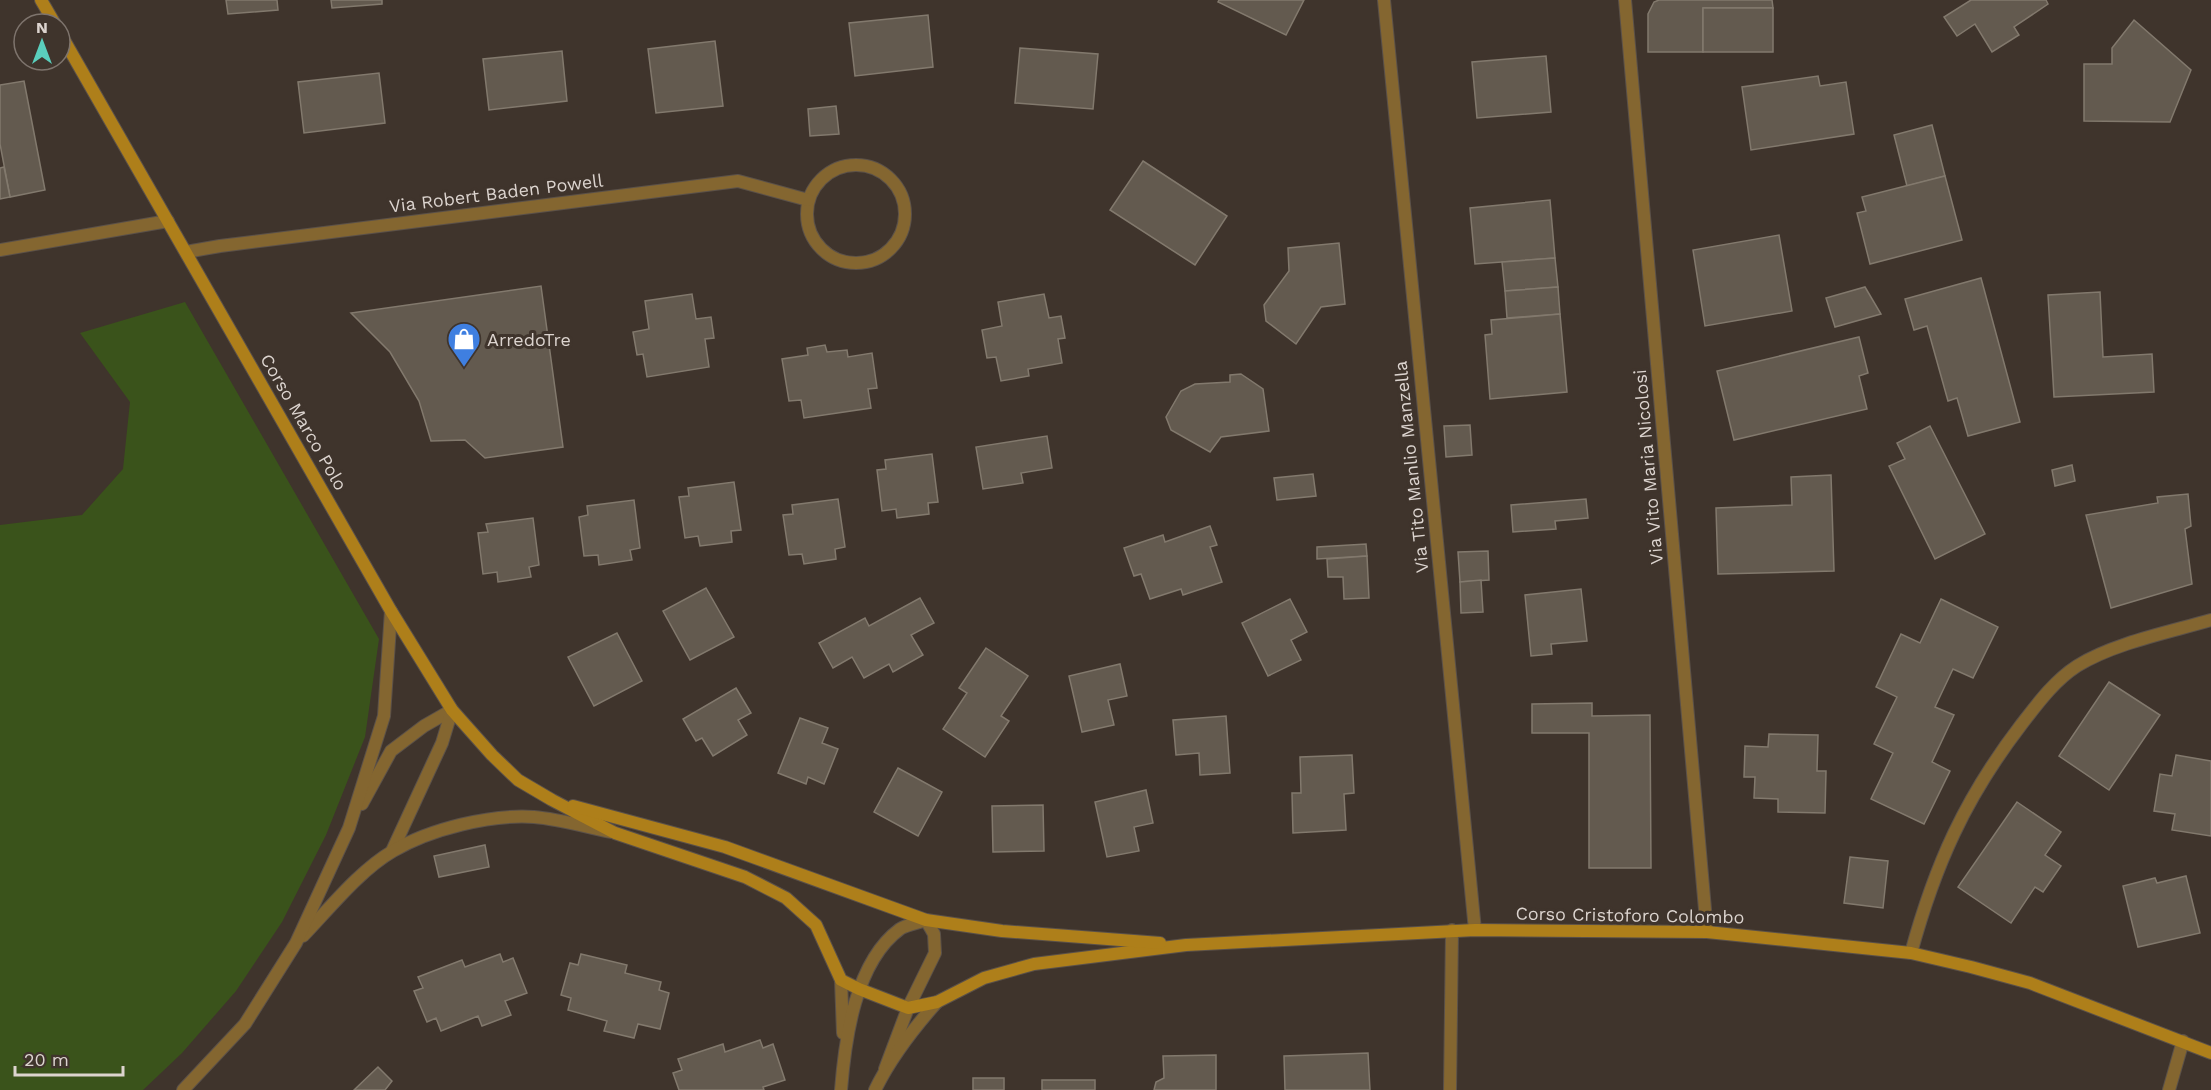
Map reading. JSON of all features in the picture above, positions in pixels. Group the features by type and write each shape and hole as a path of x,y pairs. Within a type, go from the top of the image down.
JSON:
{"main road":[{"name":"Corso Marco Polo","path":"72,54 391,611 452,710 518,780 552,800"},
{"path":"552,800 615,833 745,877 786,898 816,924 841,980 908,1008 937,1002 984,978 1034,964 1186,945"},
{"path":"552,800 725,847 926,920 1002,931 1186,945"},
{"name":"Corso Cristoforo Colombo","path":"1186,945 1452,930 1707,932 1911,953 2030,983 2208,1051"}],"street":[{"name":"Via Tito Manlio Manzella","path":"1383,0 1475,930"},
{"name":"Via Vito Maria Nicolosi","path":"1625,0 1707,932"},
{"path":"849,165 877,169 898,187 906,213 898,240 877,259 849,263 823,252 808,228 808,200 823,177 849,165"},
{"name":"Via Robert Baden Powell","path":"186,252 738,181 808,200"},
{"path":"0,250 168,221"},
{"path":"349,828 384,716 391,611"},
{"path":"1911,953 1922,913 1949,840 1988,768 2048,691 2078,666 2118,648 2211,620"},
{"path":"183,1090 245,1024 296,943 349,828 391,751 424,726 452,710"},
{"path":"392,851 442,743 452,710"},
{"path":"296,943 353,884 392,851 438,830 474,822 534,817 615,833"},
{"path":"844,1053 859,989 884,944 901,928 926,920 934,934 935,953 908,1008 885,1070 875,1090"},
{"path":"1450,1090 1452,930"},
{"path":"841,980 844,1053 841,1090"},
{"path":"885,1070 911,1031 937,1002"},
{"path":"2169,1090 2183,1041"}],"green space":[{"path":"185,302 379,639 365,737 326,835 282,922 236,991 182,1053 143,1090 0,1090 0,525 82,515 123,469 130,402 80,333"}],"building":[{"path":"226,0 277,0 278,10 228,14"},
{"path":"331,0 382,0 382,4 332,8"},
{"path":"1219,0 1304,0 1286,35 1218,2"},
{"path":"1659,0 1772,0 1773,8 1703,8 1703,52 1648,52 1648,14 1654,2"},
{"path":"1971,0 2046,0 2048,4 2014,27 2019,35 1992,52 1975,24 1957,36 1944,17"},
{"path":"1703,8 1773,8 1773,52 1703,52"},
{"path":"928,15 933,67 855,76 849,23"},
{"path":"2134,20 2191,70 2170,122 2084,121 2084,64 2112,64 2112,48"},
{"path":"715,41 723,106 656,113 648,49"},
{"path":"1020,48 1098,54 1093,109 1015,103"},
{"path":"562,51 567,101 489,110 483,59"},
{"path":"1546,56 1551,112 1477,118 1472,62"},
{"path":"379,73 385,123 304,133 298,82"},
{"path":"1818,76 1820,86 1846,82 1854,134 1751,150 1742,87"},
{"path":"24,81 45,190 10,197 0,144 0,85"},
{"path":"836,106 839,134 810,136 808,109"},
{"path":"1932,125 1945,176 1907,186 1894,135"},
{"path":"1143,161 1227,216 1195,265 1110,210"},
{"path":"4,167 10,197 0,199 0,168"},
{"path":"1945,176 1962,240 1870,264 1857,213 1866,211 1862,197"},
{"path":"1550,200 1555,258 1475,264 1470,208"},
{"path":"1779,235 1792,311 1705,326 1693,250"},
{"path":"1339,243 1345,304 1321,307 1296,344 1266,321 1264,305 1289,271 1288,248"},
{"path":"1555,258 1558,287 1505,291 1502,262"},
{"path":"1981,278 2020,422 1968,436 1957,398 1948,401 1927,326 1914,330 1905,299"},
{"path":"541,286 563,447 485,458 465,440 431,441 419,401 390,352 351,313"},
{"path":"1558,287 1560,314 1507,318 1505,291"},
{"path":"1865,287 1881,314 1835,327 1826,298"},
{"path":"2100,292 2103,357 2152,354 2154,392 2054,397 2048,295"},
{"path":"692,294 696,319 711,317 714,338 705,339 709,367 647,377 643,354 637,355 633,332 649,329 645,301"},
{"path":"1044,294 1049,318 1061,316 1065,338 1058,339 1062,363 1028,369 1029,376 1001,381 996,357 987,358 982,330 1002,326 998,302"},
{"path":"1560,314 1567,392 1490,399 1485,335 1492,334 1491,320"},
{"path":"1859,337 1868,373 1859,376 1867,409 1734,440 1717,371"},
{"path":"825,345 827,352 847,350 848,357 872,353 877,388 868,389 871,408 804,418 801,400 789,401 782,359 808,355 807,348"},
{"path":"1241,374 1263,389 1269,431 1221,437 1210,452 1171,430 1166,417 1181,391 1195,384 1230,382 1230,375"},
{"path":"1470,425 1472,455 1446,457 1444,426"},
{"path":"1930,426 1985,534 1935,559 1889,466 1905,459 1897,443"},
{"path":"1047,436 1052,468 1021,473 1023,483 983,489 976,447"},
{"path":"932,454 938,502 928,503 929,514 897,518 896,509 882,511 877,470 886,469 885,460"},
{"path":"2072,465 2075,481 2055,486 2052,470"},
{"path":"1313,474 1316,496 1277,500 1274,478"},
{"path":"1831,475 1834,571 1718,574 1716,508 1792,505 1791,477"},
{"path":"734,482 741,530 731,531 732,542 700,546 698,536 685,538 679,497 689,496 688,488"},
{"path":"2188,494 2191,526 2185,529 2192,584 2111,608 2086,515 2158,503 2157,497"},
{"path":"838,499 845,547 835,549 836,559 804,564 802,554 789,555 783,515 793,514 792,505"},
{"path":"1586,499 1588,518 1555,521 1556,529 1513,532 1511,505"},
{"path":"634,500 640,548 630,550 632,560 599,565 598,555 584,556 579,517 588,515 587,506"},
{"path":"533,518 539,565 529,567 531,577 498,582 497,572 483,574 478,533 488,532 486,524"},
{"path":"1210,526 1217,545 1210,547 1222,582 1183,595 1181,589 1150,599 1141,574 1134,576 1124,548 1163,535 1165,542"},
{"path":"1366,544 1367,556 1317,559 1317,547"},
{"path":"1488,551 1489,580 1460,582 1458,552"},
{"path":"1367,556 1369,598 1344,599 1343,577 1328,577 1327,559"},
{"path":"1481,580 1483,612 1461,613 1460,582"},
{"path":"706,588 734,637 690,660 663,611"},
{"path":"1581,589 1587,641 1551,644 1552,654 1531,656 1525,595"},
{"path":"920,598 934,623 911,635 923,655 893,672 889,664 864,678 852,657 833,668 819,643 865,618 869,626"},
{"path":"1290,599 1307,632 1291,640 1301,660 1268,676 1242,623"},
{"path":"1941,599 1998,627 1973,678 1953,669 1935,707 1954,715 1932,762 1950,771 1924,824 1871,799 1893,753 1874,744 1897,697 1876,687 1901,634 1920,643"},
{"path":"617,633 642,681 594,706 568,657"},
{"path":"986,648 1028,676 1001,716 1009,721 985,757 943,729 967,693 959,688"},
{"path":"1120,664 1127,696 1108,700 1114,725 1082,732 1069,676"},
{"path":"2109,682 2160,715 2109,790 2059,756"},
{"path":"736,688 751,713 738,720 747,735 713,756 702,738 696,741 683,719"},
{"path":"1592,703 1592,716 1650,715 1651,868 1589,868 1589,733 1532,733 1532,704"},
{"path":"1226,716 1230,773 1200,775 1199,753 1176,755 1173,720"},
{"path":"800,718 828,728 822,743 838,749 824,784 808,777 806,784 778,773"},
{"path":"1769,734 1818,735 1817,771 1826,771 1825,813 1778,812 1778,799 1754,798 1755,777 1744,777 1745,746 1768,747"},
{"path":"1352,755 1354,793 1344,794 1346,830 1293,833 1292,793 1301,793 1300,757"},
{"path":"2176,755 2211,761 2211,836 2172,830 2175,814 2154,811 2160,774 2172,776"},
{"path":"898,768 942,792 918,836 874,812"},
{"path":"1146,790 1153,823 1134,827 1139,851 1107,857 1095,802"},
{"path":"2017,802 2061,832 2045,855 2061,866 2043,892 2035,887 2011,923 1958,887"},
{"path":"1043,805 1044,851 993,852 992,806"},
{"path":"485,845 489,867 439,877 434,856"},
{"path":"1850,857 1888,861 1883,908 1844,903"},
{"path":"2186,876 2200,933 2138,947 2123,886 2155,878 2157,883"},
{"path":"500,954 503,962 513,958 527,993 505,1001 511,1015 482,1026 478,1016 441,1031 436,1018 427,1022 414,991 423,988 418,977 462,960 465,967"},
{"path":"581,954 627,965 625,973 661,982 659,990 669,993 660,1029 638,1024 634,1038 604,1031 607,1021 568,1010 571,998 561,995 570,963 578,965"},
{"path":"760,1040 763,1048 773,1044 785,1080 763,1087 764,1090 679,1090 673,1073 682,1070 678,1059 723,1044 725,1052"},
{"path":"1368,1053 1370,1090 1285,1090 1284,1056"},
{"path":"1216,1055 1216,1090 1154,1090 1156,1082 1164,1078 1163,1056"},
{"path":"378,1067 392,1081 385,1090 354,1090"},
{"path":"973,1078 1004,1078 1004,1090 973,1090"},
{"path":"1042,1080 1095,1080 1095,1090 1042,1090"}],"place":[{"name":"ArredoTre","path":"464,368"}]}
